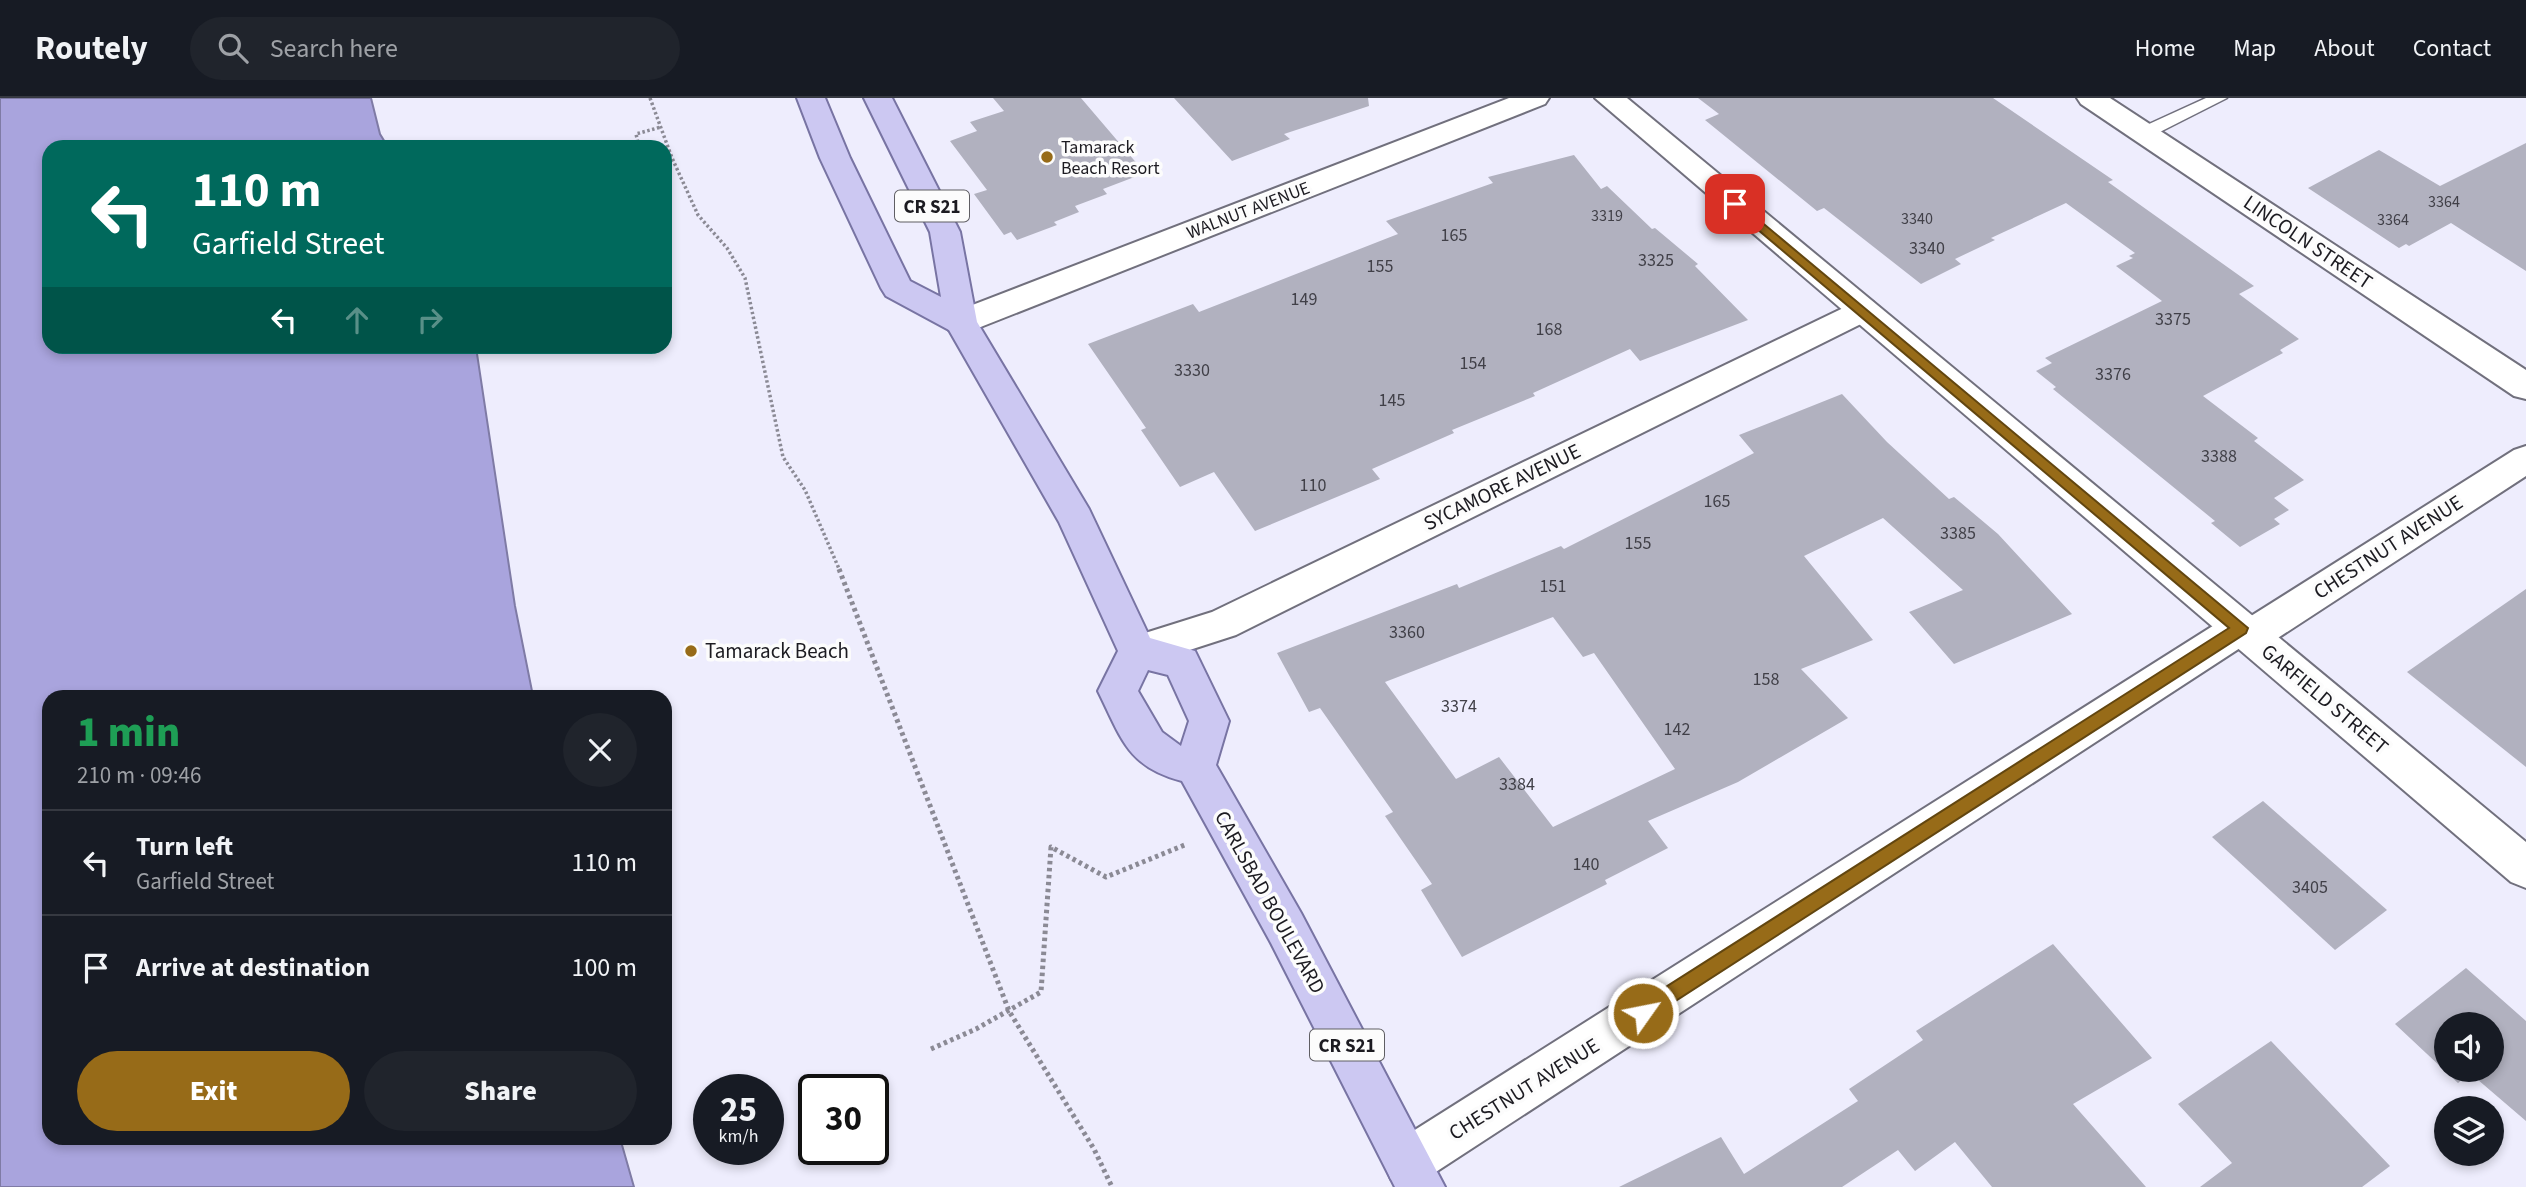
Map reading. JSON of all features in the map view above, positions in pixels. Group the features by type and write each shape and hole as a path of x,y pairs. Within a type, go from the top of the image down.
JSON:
{"main road":[{"name":"CR S21","path":"811,98 835,158 898,288 961,322"},
{"name":"CR S21","path":"877,98 945,232 961,322 1076,519 1137,651"},
{"path":"1137,651 1181,662 1209,721 1195,767 1163,758 1149,746 1118,691 1137,651"},
{"name":"CARLSBAD BOULEVARD","path":"1195,767 1286,928 1414,1175"}],"street":[{"name":"WALNUT AVENUE","path":"961,322 1535,98"},
{"name":"GARFIELD STREET","path":"1609,98 2526,868"},
{"name":"LINCOLN STREET","path":"2091,98 2526,387"},
{"name":"SYCAMORE AVENUE","path":"1137,651 1223,624 1862,310"},
{"name":"CHESTNUT AVENUE","path":"1414,1175 2245,632 2526,459"}],"lane":[{"path":"2144,133 2219,98"}],"path":[{"path":"650,98 666,140"},
{"path":"637,140 636,134 661,127"},
{"path":"672,153 698,215 727,248 745,278 783,457 805,490 842,576 1009,1011 1094,1149 1112,1187"},
{"path":"931,1049 1009,1011 1041,992 1051,847 1106,877 1229,827"}],"shaded area":[{"path":"0,98 371,98 384,140 42,140 42,354 477,354 515,606 532,690 42,690 42,1145 622,1145 634,1187 0,1187"}],"building":[{"name":"Tamarack Beach Resort","path":"993,98 1081,98 1145,173 1103,189 1107,194 1075,206 1079,212 1054,222 1057,225 1017,240 1011,232 1004,235 974,194 987,190 950,141 977,131 970,122 1004,111"},
{"path":"1174,98 1368,98 1369,106 1284,134 1290,139 1232,161"},
{"path":"1698,98 1993,98 2113,180 2108,182 2254,286 2239,294 2299,339 2280,350 2283,353 2203,396 2258,438 2254,441 2304,480 2274,498 2289,510 2274,519 2280,524 2240,547 2211,523 2215,521 2053,389 2056,387 2036,371 2052,363 2045,358 2162,301 2116,266 2133,258 2129,256 2135,253 2066,203 1991,238 1995,240 1955,259 1961,264 1921,284 1824,208 1817,211 1705,120 1719,114"},
{"path":"2526,143 2526,271 2451,223 2409,246 2406,244 2399,248 2308,188 2379,150 2440,186"},
{"path":"1574,155 1601,189 1607,186 1652,229 1655,228 1698,264 1695,266 1748,320 1640,361 1630,349 1533,393 1535,396 1452,430 1454,433 1372,469 1380,479 1255,531 1214,472 1180,487 1141,430 1146,428 1088,344 1193,304 1199,312 1398,234 1386,221 1493,183 1488,177"},
{"path":"1842,394 1887,442 1949,499 1954,497 1998,534 2072,614 1954,664 1909,612 1963,590 1883,518 1804,556 1873,640 1801,669 1848,718 1738,782 1648,821 1668,848 1605,880 1607,884 1462,957 1421,890 1432,884 1385,816 1393,812 1320,708 1309,712 1277,653 1457,584 1459,588 1561,546 1564,549 1754,453 1739,435","holes":["1553,617 1583,657 1594,653 1675,769 1553,827 1499,757 1456,779 1385,682"]},
{"path":"2526,589 2526,767 2407,672"},
{"path":"2263,801 2387,910 2335,950 2212,837"},
{"path":"2053,944 2152,1058 2073,1104 2146,1187 1992,1187 1955,1142 1915,1171 1898,1150 1842,1187 1619,1187 1721,1137 1744,1174 1858,1101 1849,1089 1923,1040 1916,1031"},
{"path":"2466,968 2526,1021 2526,1121 2504,1102 2504,1096 2497,1096 2480,1082 2504,1082 2504,1012 2434,1012 2434,1061 2395,1024"},
{"path":"2271,1041 2390,1166 2362,1187 2200,1187 2232,1163 2178,1104"}],"place":[{"name":"Tamarack Beach Resort","path":"1047,157"},
{"name":"Tamarack Beach","path":"691,651"}],"route":[{"path":"1643,1013 2241,628 1735,204"}]}
